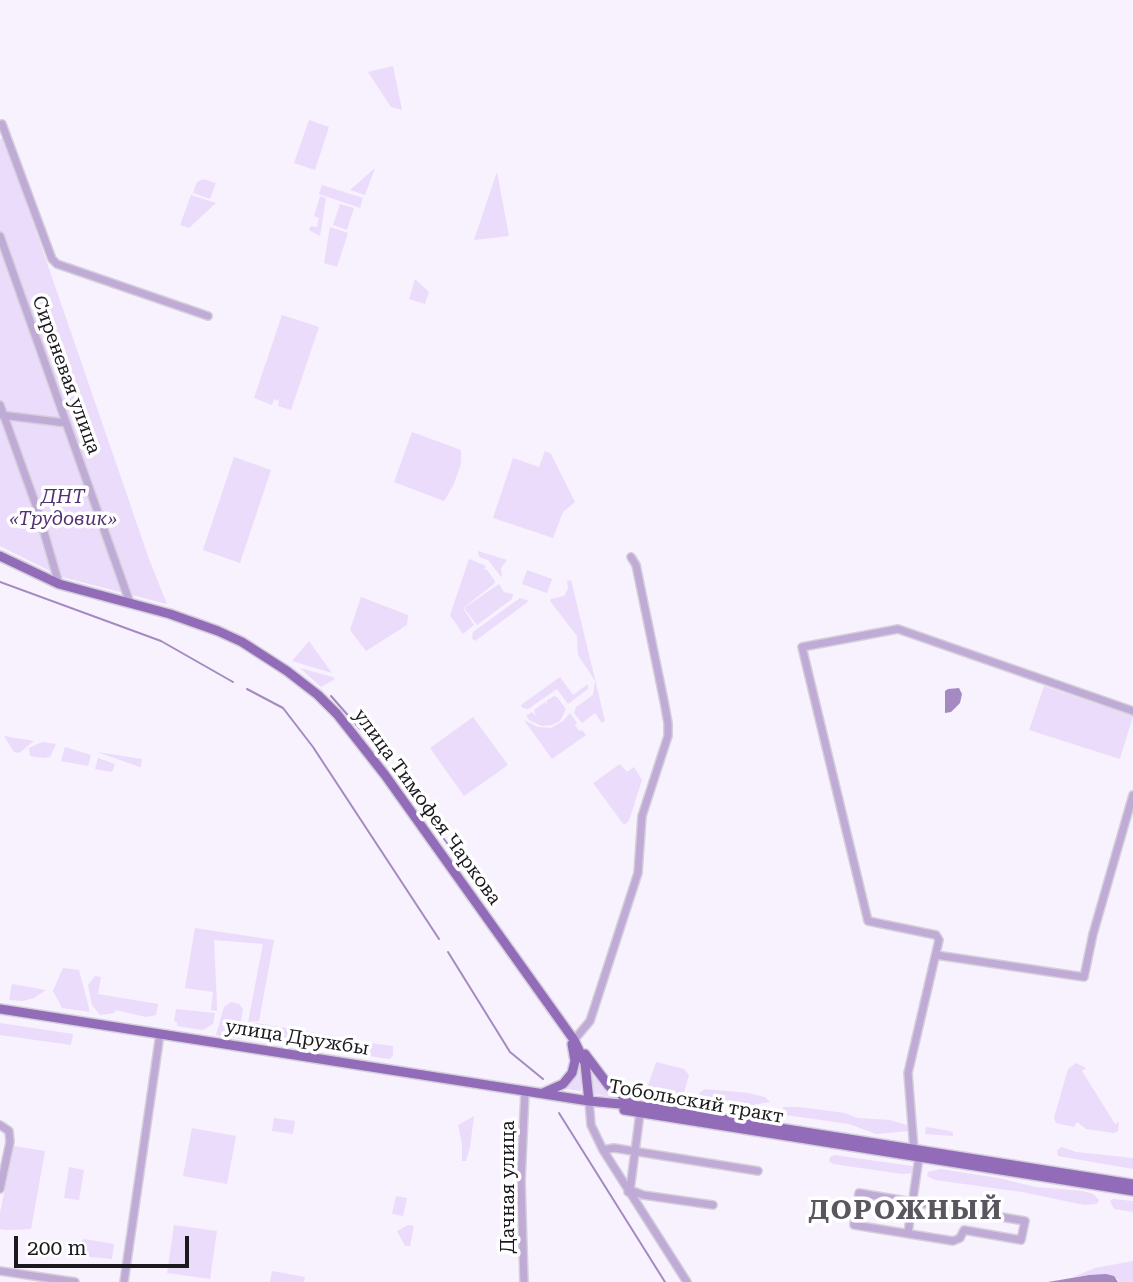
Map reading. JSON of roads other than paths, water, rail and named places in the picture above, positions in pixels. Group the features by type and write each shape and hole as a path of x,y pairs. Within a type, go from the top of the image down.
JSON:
{"main road":[{"name":"улица Тимофея Чаркова","path":"0,556 59,584 195,622 242,642 318,695 337,714 385,775 574,1040 585,1063 589,1101"},
{"name":"улица Дружбы","path":"0,1009 589,1101"},
{"path":"542,1093 563,1084 569,1079 574,1067 573,1050 564,1027"},
{"path":"574,1040 612,1090 641,1110"},
{"name":"Тобольский тракт","path":"589,1101 1133,1191"},
{"name":"Тобольский тракт","path":"916,1154 1133,1184"}],"street":[{"path":"0,125 2,124 52,259 57,264 208,316"},
{"name":"Сиреневая улица","path":"0,236 130,603"},
{"path":"0,405 37,508 59,584"},
{"path":"2,415 66,423"},
{"path":"574,1040 590,1021 638,873 642,816 668,736 666,712 636,565 631,557"},
{"path":"908,1233 916,1154 908,1073 939,940 936,935 868,921 802,647 898,629 1133,711"},
{"path":"936,955 1084,978 1093,933 1133,795"},
{"path":"124,1282 160,1034"},
{"name":"Дачная улица","path":"524,1091 521,1157 524,1282"},
{"path":"589,1101 592,1125 603,1150 687,1282"},
{"path":"629,1191 641,1110"},
{"path":"0,1125 9,1131 10,1142 0,1189"},
{"path":"603,1150 614,1148 758,1171"},
{"path":"629,1191 713,1205"},
{"path":"859,1192 1025,1222 1021,1240 964,1230 960,1237 953,1241 908,1233 855,1225 859,1192"},
{"path":"0,1270 45,1280 75,1282"}],"waterway":[{"path":"0,582 161,641 233,682"},
{"path":"247,689 283,708 313,747 439,939"},
{"path":"331,696 389,762"},
{"path":"398,774 459,860"},
{"path":"448,952 510,1052 543,1079"},
{"path":"559,1113 665,1282"}],"district":[{"name":"ДОРОЖНЫЙ","path":"906,1211"}],"park label":[{"name":"ДНТ «Трудовик»","path":"63,508"}]}
